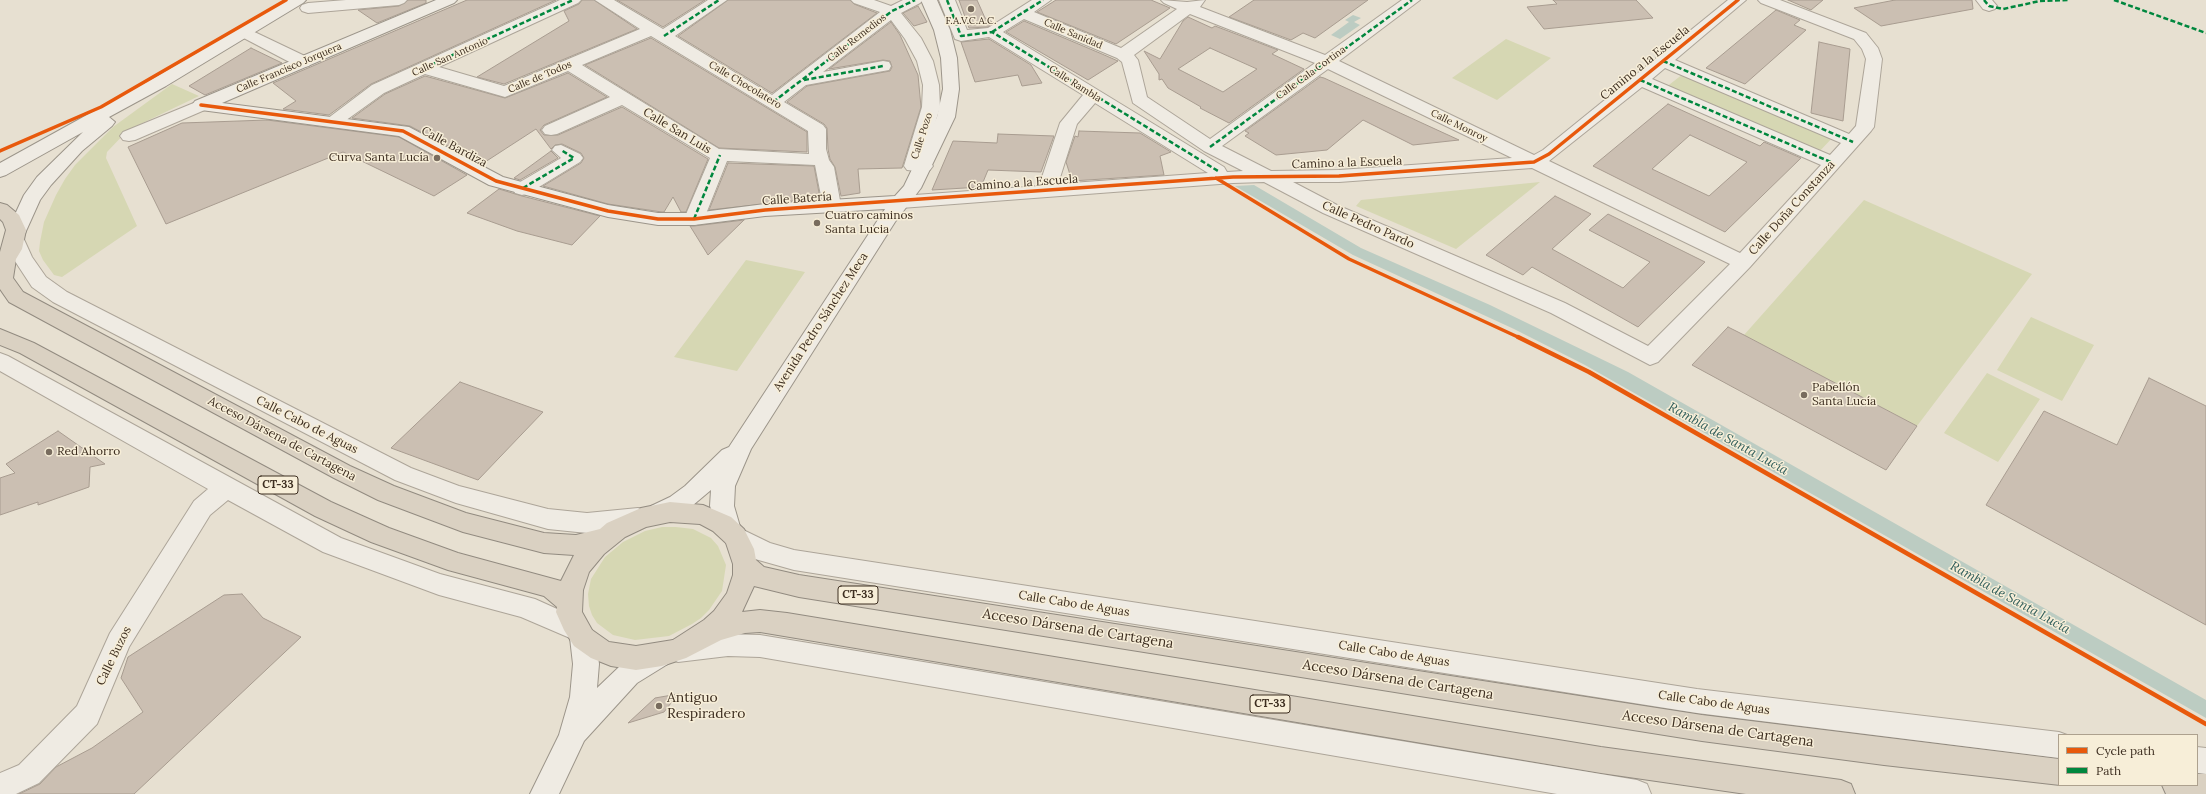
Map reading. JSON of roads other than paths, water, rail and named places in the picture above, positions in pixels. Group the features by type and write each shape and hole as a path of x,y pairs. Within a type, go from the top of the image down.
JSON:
{"highway":[{"path":"0,209 12,219 16,230 9,250"},
{"name":"Acceso Dársena de Cartagena","path":"9,250 3,278 16,297 328,464 386,493 463,522 544,543 576,545 604,538"},
{"name":"CT-33","path":"0,336 27,348 323,509 380,535 456,562 551,587 568,601"},
{"path":"580,634 571,616 568,601 571,584 578,567 604,538 650,516 682,512 703,515 722,524 732,533"},
{"name":"CT-33","path":"702,637 723,618 738,597 745,575 745,564 742,549 732,533"},
{"name":"Acceso Dársena de Cartagena","path":"745,564 756,576 799,586 1702,728 1876,751 2058,772"},
{"name":"CT-33","path":"580,634 600,650 611,654 636,658 669,652 716,630 745,622 787,624 1601,760 1841,794"},
{"path":"2186,786 2206,788"}],"street":[{"path":"0,170 160,82 244,32 303,4 399,0"},
{"name":"Calle Francisco Jorquera","path":"129,136 449,0"},
{"name":"Calle San Antonio","path":"332,122 378,89 573,0"},
{"name":"Calle de Todos","path":"424,68 505,92 570,65 658,33 719,0"},
{"path":"859,0 892,11"},
{"name":"Calle Remedios","path":"773,102 892,11 915,0"},
{"name":"Avenida Pedro Sánchez Meca","path":"741,446 888,218 912,188 924,166 946,117 951,90 951,75 946,44 929,0"},
{"path":"947,0 961,36 992,32 1043,0"},
{"name":"Calle Monroy","path":"1169,0 1195,4 1222,19 1327,62 1743,262"},
{"name":"Calle Cala Cortina","path":"1210,147 1412,0"},
{"name":"Camino a la Escuela","path":"901,202 1266,176 1339,176 1534,162 1549,154 1738,0"},
{"name":"Calle Doña Constanza","path":"1650,357 1743,262 1853,142 1865,126 1874,59 1870,48 1860,36 1766,0"},
{"name":"Calle Chocolatero","path":"610,1 658,33 817,129 817,149 820,160 825,167 832,206"},
{"path":"1123,55 1195,4"},
{"name":"Calle Pozo","path":"892,11 919,49 925,61 932,84 932,107 913,166 924,166"},
{"name":"Calle Sanidad","path":"1023,13 1123,55"},
{"path":"244,32 303,62"},
{"name":"Calle Rambla","path":"992,32 1218,172"},
{"name":"Calle Pedro Pardo","path":"1123,55 1130,60 1139,100 1210,147 1330,209 1558,308 1650,357"},
{"path":"1663,61 1853,142"},
{"name":"Calle San Luis","path":"570,65 720,156 820,160"},
{"name":"Calle Remedios","path":"802,80 883,66"},
{"path":"1640,80 1833,163"},
{"path":"9,250 31,200 58,164 95,131 160,82"},
{"path":"1047,191 1069,123 1093,94"},
{"path":"551,130 623,98"},
{"name":"Calle Bardiza","path":"201,105 403,131 496,181 522,189 608,211 658,219 694,219"},
{"path":"0,156 110,109"},
{"path":"522,189 574,158 561,150"},
{"path":"694,219 720,156"},
{"path":"1330,209 1339,176"},
{"name":"Calle Batería","path":"694,219 747,212 901,202"},
{"name":"Calle Cabo de Aguas","path":"9,250 22,258 39,282 60,297 404,474 456,494 548,519 587,523 650,516"},
{"path":"0,361 226,488 332,545 439,584 526,607 580,634 586,680 572,736 544,794"},
{"path":"650,516 678,504 693,493 741,446"},
{"path":"732,533 722,506 722,486 741,446"},
{"name":"Calle Buzos","path":"0,787 29,774 87,715 119,641 202,508 226,488"},
{"name":"Calle Cabo de Aguas","path":"732,533 764,552 802,562 1697,701 1875,724 2058,745"},
{"path":"572,736 600,703 628,675 669,652 728,645 760,646 1637,794"}],"water":[{"path":"1353,15 1361,18 1354,22 1360,25 1340,39 1331,35 1349,22 1345,20"},
{"name":"Rambla de Santa Lucía","path":"1254,185 1361,248 1490,305 1628,372 2206,700 2206,718 1585,365 1514,329 1353,255 1235,186"}],"place":[{"name":"F.A.V.C.A.C.","path":"971,9"},
{"name":"Curva Santa Lucía","path":"437,158"},
{"name":"Cuatro caminos Santa Lucia","path":"817,223"},
{"name":"Pabellón Santa Lucía","path":"1804,395"},
{"name":"Red Ahorro","path":"49,452"},
{"name":"Antiguo Respiradero","path":"659,706"}]}
